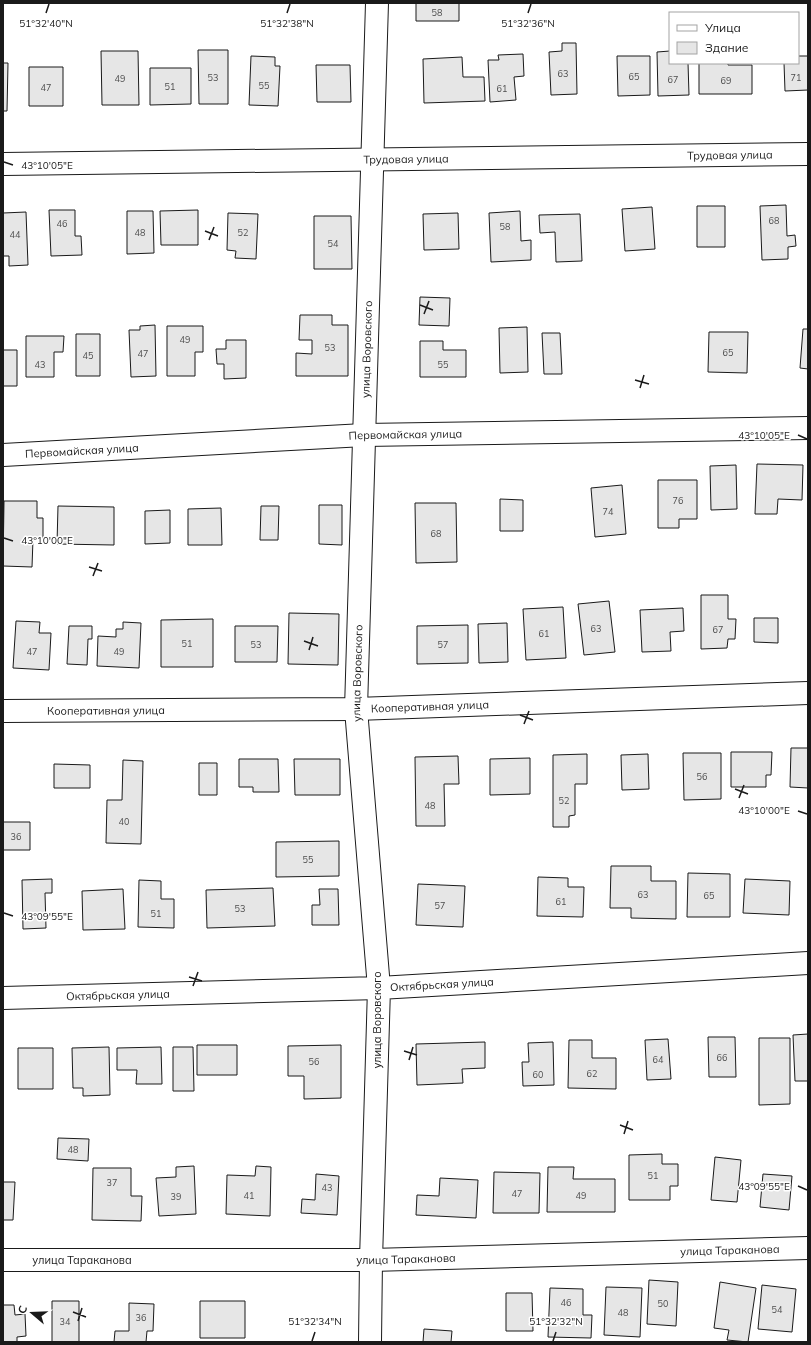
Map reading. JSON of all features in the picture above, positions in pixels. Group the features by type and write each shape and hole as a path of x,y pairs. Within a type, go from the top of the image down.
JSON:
{"street":[{"name":"улица Воровского","path":"370,1342 379,988 356,710 376,3"},
{"name":"Трудовая улица","path":"3,164 808,154"},
{"name":"Первомайская улица","path":"3,455 364,435 808,428"},
{"name":"Кооперативная улица","path":"3,711 356,710 808,693"},
{"name":"Октябрьская улица","path":"3,998 379,988 808,963"},
{"name":"улица Тараканова","path":"3,1260 371,1260 808,1248"}],"building":[{"path":"416,3 459,3 459,21 416,21"},
{"path":"562,43 576,43 577,94 551,95 549,52 562,51"},
{"path":"198,50 228,50 228,104 199,104"},
{"path":"101,51 138,51 139,105 102,105"},
{"path":"669,51 669,64 688,64 689,95 658,96 657,52"},
{"path":"523,54 524,76 514,77 516,100 490,102 488,60 499,60 498,55"},
{"path":"251,56 275,57 275,66 280,66 278,106 249,105"},
{"path":"617,56 650,56 650,95 618,96"},
{"path":"799,56 808,56 808,90 785,91 784,64 799,64"},
{"path":"462,57 463,77 484,77 485,101 424,103 423,59"},
{"path":"3,63 8,63 7,111 3,111"},
{"path":"699,64 752,65 752,94 699,94"},
{"path":"316,65 350,65 351,102 317,102"},
{"path":"29,67 63,67 63,106 29,106"},
{"path":"150,68 191,68 191,104 150,105"},
{"path":"786,205 787,236 795,235 796,246 788,247 788,259 762,260 760,206"},
{"path":"697,206 725,206 725,247 697,247"},
{"path":"652,207 655,249 625,251 622,209"},
{"path":"49,210 75,210 75,236 81,236 82,255 51,256"},
{"path":"198,210 198,245 161,245 160,211"},
{"path":"127,211 153,211 154,253 127,254"},
{"path":"520,211 521,241 531,240 531,260 491,262 489,213"},
{"path":"26,212 28,265 9,266 9,256 3,256 3,213"},
{"path":"228,213 258,214 256,259 235,258 236,251 227,250"},
{"path":"458,213 459,249 424,250 423,214"},
{"path":"580,214 582,261 556,262 555,232 540,233 539,215"},
{"path":"314,216 351,216 352,269 314,269"},
{"path":"420,297 450,298 449,326 419,325"},
{"path":"300,315 332,315 332,325 348,325 348,376 296,376 296,353 312,354 312,340 299,340"},
{"path":"155,325 156,376 131,377 129,330 140,330 140,326"},
{"path":"167,326 203,326 203,352 195,352 195,376 167,376"},
{"path":"527,327 528,372 500,373 499,328"},
{"path":"803,329 808,329 808,369 800,368"},
{"path":"709,332 748,332 747,373 708,372"},
{"path":"542,333 560,333 562,374 544,374"},
{"path":"76,334 100,334 100,376 76,376"},
{"path":"26,336 64,336 63,352 54,352 54,377 26,377"},
{"path":"226,340 246,340 246,378 224,379 224,364 217,364 216,349 226,349"},
{"path":"420,341 443,341 443,350 466,350 466,377 420,377"},
{"path":"3,350 17,350 17,386 3,386"},
{"path":"757,464 803,465 802,500 778,499 777,514 755,514"},
{"path":"736,465 737,509 711,510 710,466"},
{"path":"658,480 697,480 697,519 679,519 679,528 658,528"},
{"path":"622,485 626,534 595,537 591,488"},
{"path":"500,499 523,500 523,531 500,531"},
{"path":"4,501 37,501 37,518 43,518 43,539 33,539 32,567 3,566"},
{"path":"415,503 456,503 457,562 416,563"},
{"path":"319,505 342,505 342,545 319,544"},
{"path":"58,506 114,507 114,545 57,544"},
{"path":"261,506 279,506 278,540 260,540"},
{"path":"221,508 222,545 188,545 188,509"},
{"path":"170,510 170,543 145,544 145,511"},
{"path":"701,595 728,595 728,619 736,619 735,639 728,639 727,648 701,649"},
{"path":"609,601 615,652 584,655 578,604"},
{"path":"563,607 566,658 526,660 523,609"},
{"path":"683,608 684,631 670,632 671,651 642,652 640,610"},
{"path":"289,613 339,614 338,665 288,664"},
{"path":"754,618 778,618 778,643 754,642"},
{"path":"213,619 213,667 161,667 161,620"},
{"path":"16,621 40,622 39,633 51,633 49,670 13,668"},
{"path":"123,622 141,623 139,668 97,666 98,636 116,637 116,629 123,629"},
{"path":"507,623 508,662 479,663 478,624"},
{"path":"468,625 468,663 417,664 417,626"},
{"path":"69,626 92,626 92,639 88,639 87,665 67,664"},
{"path":"235,626 278,626 277,662 235,662"},
{"path":"791,748 808,748 808,788 790,787"},
{"path":"731,752 772,752 771,775 766,775 766,787 731,787"},
{"path":"683,753 721,753 721,799 684,800"},
{"path":"587,754 587,784 575,784 575,815 569,816 569,827 553,827 553,755"},
{"path":"648,754 649,789 622,790 621,755"},
{"path":"458,756 459,784 444,784 445,826 416,826 415,757"},
{"path":"530,758 530,794 490,795 490,759"},
{"path":"239,759 278,759 279,792 253,792 253,787 239,787"},
{"path":"294,759 340,759 340,795 295,795"},
{"path":"123,760 143,761 141,844 106,843 107,800 122,800"},
{"path":"199,763 217,763 217,795 199,795"},
{"path":"54,764 90,765 90,788 54,788"},
{"path":"3,822 30,822 30,850 3,850"},
{"path":"339,841 339,876 276,877 276,842"},
{"path":"611,866 651,866 651,881 676,881 676,919 631,918 631,908 610,908"},
{"path":"688,873 730,874 730,917 687,917"},
{"path":"538,877 568,878 568,887 584,887 583,917 537,916"},
{"path":"52,879 52,893 45,893 46,928 23,929 22,880"},
{"path":"745,879 790,881 789,915 743,913"},
{"path":"139,880 161,881 161,899 174,899 174,928 138,927"},
{"path":"418,884 465,886 463,927 416,925"},
{"path":"273,888 275,926 207,928 206,890"},
{"path":"123,889 125,929 83,930 82,891"},
{"path":"319,889 338,889 339,925 312,925 312,905 320,905"},
{"path":"808,1034 808,1081 795,1081 793,1035"},
{"path":"708,1037 735,1037 736,1077 709,1077"},
{"path":"759,1038 790,1038 790,1104 759,1105"},
{"path":"668,1039 671,1079 647,1080 645,1040"},
{"path":"569,1040 592,1040 592,1058 616,1058 616,1089 568,1088"},
{"path":"485,1042 485,1068 462,1069 463,1083 417,1085 416,1044"},
{"path":"553,1042 554,1085 523,1086 522,1062 529,1062 528,1043"},
{"path":"197,1045 237,1045 237,1075 197,1075"},
{"path":"341,1045 341,1098 304,1099 304,1076 288,1076 288,1046"},
{"path":"109,1047 110,1095 83,1096 83,1088 73,1088 72,1048"},
{"path":"161,1047 162,1084 136,1084 137,1070 117,1070 117,1048"},
{"path":"173,1047 193,1047 194,1091 173,1091"},
{"path":"18,1048 53,1048 53,1089 18,1089"},
{"path":"58,1138 89,1139 88,1161 57,1159"},
{"path":"662,1154 662,1164 678,1164 678,1186 670,1186 670,1200 629,1200 629,1155"},
{"path":"715,1157 741,1160 737,1202 711,1200"},
{"path":"194,1166 196,1214 159,1216 156,1178 176,1177 176,1167"},
{"path":"256,1166 271,1167 270,1216 226,1214 227,1175 255,1176"},
{"path":"548,1167 574,1167 573,1179 615,1179 615,1212 547,1212"},
{"path":"93,1168 131,1168 131,1196 142,1196 141,1221 92,1220"},
{"path":"494,1172 540,1173 539,1213 493,1213"},
{"path":"316,1174 339,1176 337,1215 301,1213 302,1199 315,1200"},
{"path":"763,1174 792,1176 789,1210 760,1207"},
{"path":"440,1178 478,1180 476,1218 416,1215 417,1195 439,1196"},
{"path":"3,1182 15,1182 13,1220 3,1220"},
{"path":"649,1280 678,1282 676,1326 647,1324"},
{"path":"720,1282 756,1288 748,1342 727,1340 729,1330 714,1328"},
{"path":"762,1285 796,1289 792,1332 758,1329"},
{"path":"606,1287 642,1288 640,1337 604,1335"},
{"path":"550,1288 583,1289 583,1315 592,1315 591,1338 548,1337"},
{"path":"506,1293 532,1293 533,1331 506,1331"},
{"path":"52,1301 79,1301 79,1342 52,1342"},
{"path":"200,1301 245,1301 245,1338 200,1338"},
{"path":"129,1303 154,1304 153,1331 147,1331 146,1342 114,1342 115,1331 129,1331"},
{"path":"3,1305 14,1305 15,1315 25,1314 26,1336 17,1337 17,1342 3,1342"},
{"path":"424,1329 452,1331 451,1342 423,1342"}]}
